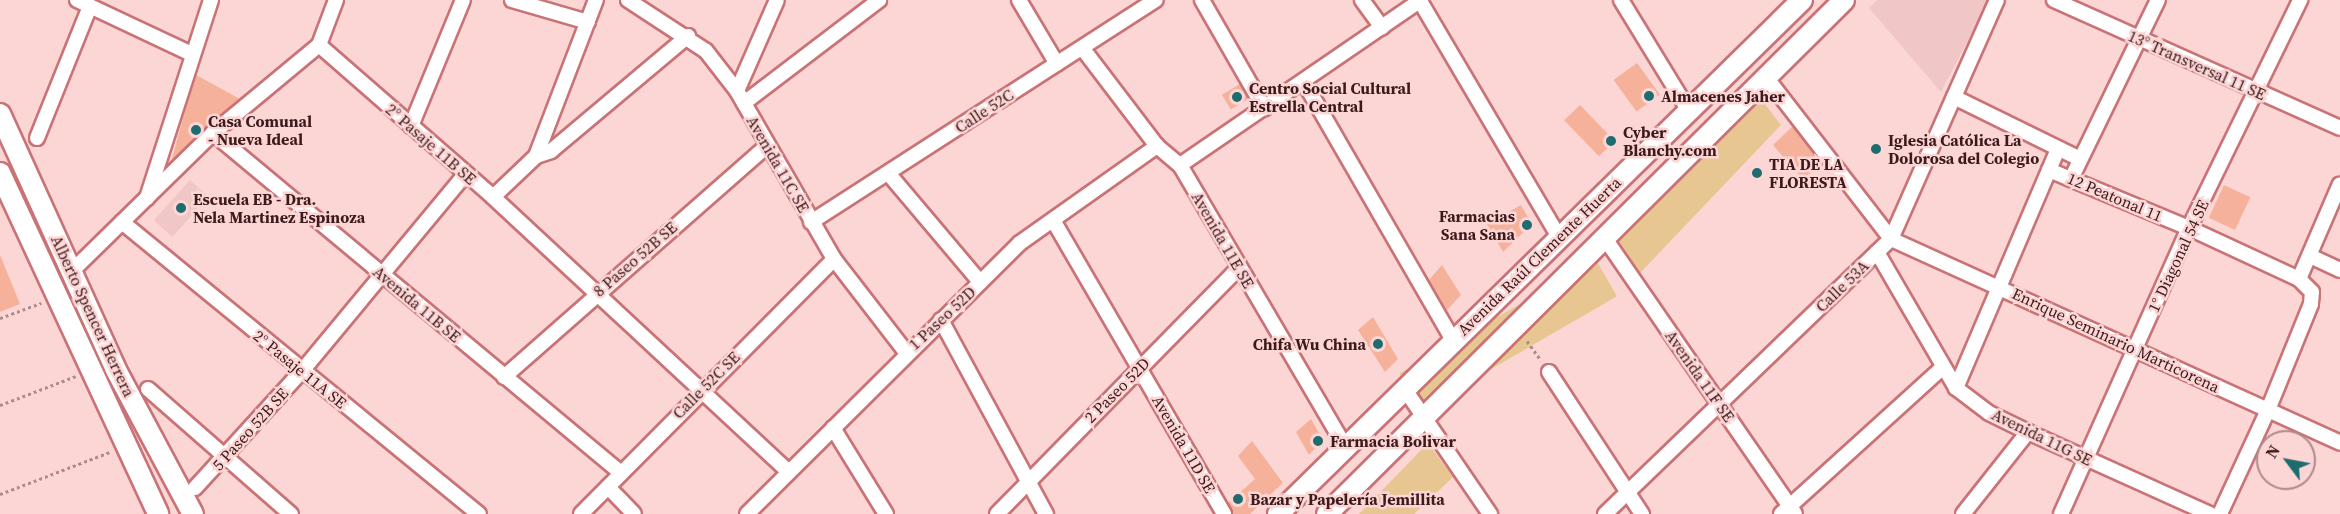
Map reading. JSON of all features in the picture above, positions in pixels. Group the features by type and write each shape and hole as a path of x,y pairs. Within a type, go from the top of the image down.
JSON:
{"main road":[{"name":"Avenida Raúl Clemente Huerta","path":"1278,514 1344,445 1803,0"},
{"name":"Avenida Raúl Clemente Huerta","path":"1327,514 1844,0"},
{"name":"Alberto Spencer Herrera","path":"0,114 117,370 193,514"},
{"name":"Alberto Spencer Herrera","path":"0,174 89,373 158,514"}],"street":[{"path":"76,0 192,54"},
{"path":"147,200 211,0"},
{"path":"72,271 213,133 319,45 336,0"},
{"path":"411,126 463,0"},
{"path":"512,0 588,22"},
{"path":"493,197 536,156 596,0"},
{"name":"Avenida 11C SE","path":"628,0 688,36 706,51 740,97 834,259 906,352"},
{"path":"740,97 777,0"},
{"path":"740,97 879,0"},
{"path":"1019,0 1058,64"},
{"name":"Calle 52C","path":"811,222 1156,0"},
{"path":"1202,0 1264,108"},
{"path":"1362,0 1382,28"},
{"path":"1180,165 1421,0 1559,237"},
{"path":"1621,0 1689,111"},
{"name":"Calle 53A","path":"1605,514 1891,239 1997,0"},
{"name":"13° Transversal 11 SE","path":"2054,0 2340,128"},
{"path":"2072,179 2158,0"},
{"name":"1° Diagonal 54 SE","path":"2061,514 2189,228 2300,0"},
{"path":"37,138 90,6"},
{"path":"536,156 551,151 688,36"},
{"name":"2° Pasaje 11B SE","path":"319,45 465,175 493,197 594,294 702,389 789,472"},
{"name":"Avenida 11E SE","path":"1083,49 1157,146 1180,165 1344,445"},
{"path":"1766,77 1891,239"},
{"path":"1304,82 1453,340"},
{"name":"12 Peatonal 11","path":"1954,97 2080,159"},
{"name":"Avenida 11B SE","path":"213,133 621,473"},
{"name":"8 Paseo 52B SE","path":"504,376 594,294 768,145"},
{"name":"1 Paseo 52D","path":"747,514 906,352 1020,243 1157,146"},
{"path":"1956,388 2058,149"},
{"name":"12 Peatonal 11","path":"2049,170 2189,228 2299,279"},
{"path":"888,173 980,282"},
{"name":"5 Paseo 52B SE","path":"195,488 227,457 302,371 465,175"},
{"path":"2220,514 2268,410 2311,304 2312,292 2299,279 2340,184"},
{"name":"Avenida 11D SE","path":"1053,220 1224,514"},
{"name":"2° Pasaje 11A SE","path":"122,222 479,514"},
{"name":"Avenida 11F SE","path":"1604,237 1719,404 1789,511"},
{"name":"Enrique Seminario Marticorena","path":"1891,239 2001,287 2340,443"},
{"name":"Avenida 11G SE","path":"1877,252 1941,369 1956,388 1989,413 2200,512"},
{"path":"2310,256 2340,270"},
{"name":"Calle 52C SE","path":"581,514 702,389 834,259"},
{"name":"2 Paseo 52D","path":"997,514 1239,268"},
{"path":"941,320 1046,514"},
{"path":"1789,511 1941,369"},
{"path":"1549,372 1642,514"},
{"path":"1404,388 1490,514"},
{"path":"148,389 291,514"},
{"path":"833,428 886,514"},
{"path":"1963,514 2028,432"},
{"path":"608,487 634,514"}],"path":[{"path":"0,318 56,298"},
{"path":"1516,325 1549,372"},
{"path":"0,405 89,373"},
{"path":"0,494 124,446"}],"shaded area":[{"path":"1877,0 1989,0 1941,92 1869,8"},
{"path":"1761,99 1781,125 1640,273 1617,238"},
{"name":"Escuela EB - Dra. Nela Martinez Espinoza","path":"190,180 209,197 172,237 154,220"},
{"path":"1596,260 1617,296 1420,410 1399,374"},
{"path":"1428,443 1453,477 1414,514 1359,514"}],"building":[{"path":"1637,63 1660,95 1636,112 1614,80"},
{"name":"Casa Comunal - Nueva Ideal","path":"196,75 240,99 171,162 186,107"},
{"name":"Centro Social Cultural Estrella Central","path":"1240,84 1249,99 1231,109 1222,95"},
{"path":"1580,105 1615,141 1599,156 1564,120"},
{"path":"1793,126 1821,163 1803,180 1773,145"},
{"path":"2224,185 2250,197 2235,230 2209,218"},
{"path":"1521,205 1532,224 1503,252 1487,224"},
{"path":"0,255 20,304 0,312"},
{"path":"1442,265 1461,295 1447,310 1429,280"},
{"name":"Chifa Wu China","path":"1373,317 1398,359 1385,372 1358,330"},
{"path":"1311,419 1323,440 1309,455 1296,432"},
{"path":"1252,441 1283,483 1250,514 1233,514 1228,503 1255,479 1238,456"}],"place":[{"name":"Almacenes Jaher","path":"1649,96"},
{"name":"Centro Social Cultural Estrella Central","path":"1237,97"},
{"name":"Casa Comunal - Nueva Ideal","path":"196,130"},
{"name":"Cyber Blanchy.com","path":"1611,141"},
{"name":"Iglesia Católica La Dolorosa del Colegio","path":"1876,149"},
{"name":"TIA DE LA FLORESTA","path":"1757,173"},
{"name":"Escuela EB - Dra. Nela Martinez Espinoza","path":"181,208"},
{"name":"Farmacias Sana Sana","path":"1527,225"},
{"name":"Chifa Wu China","path":"1378,344"},
{"name":"Farmacia Bolivar","path":"1318,441"},
{"name":"Bazar y Papelería Jemillita","path":"1238,499"}]}
